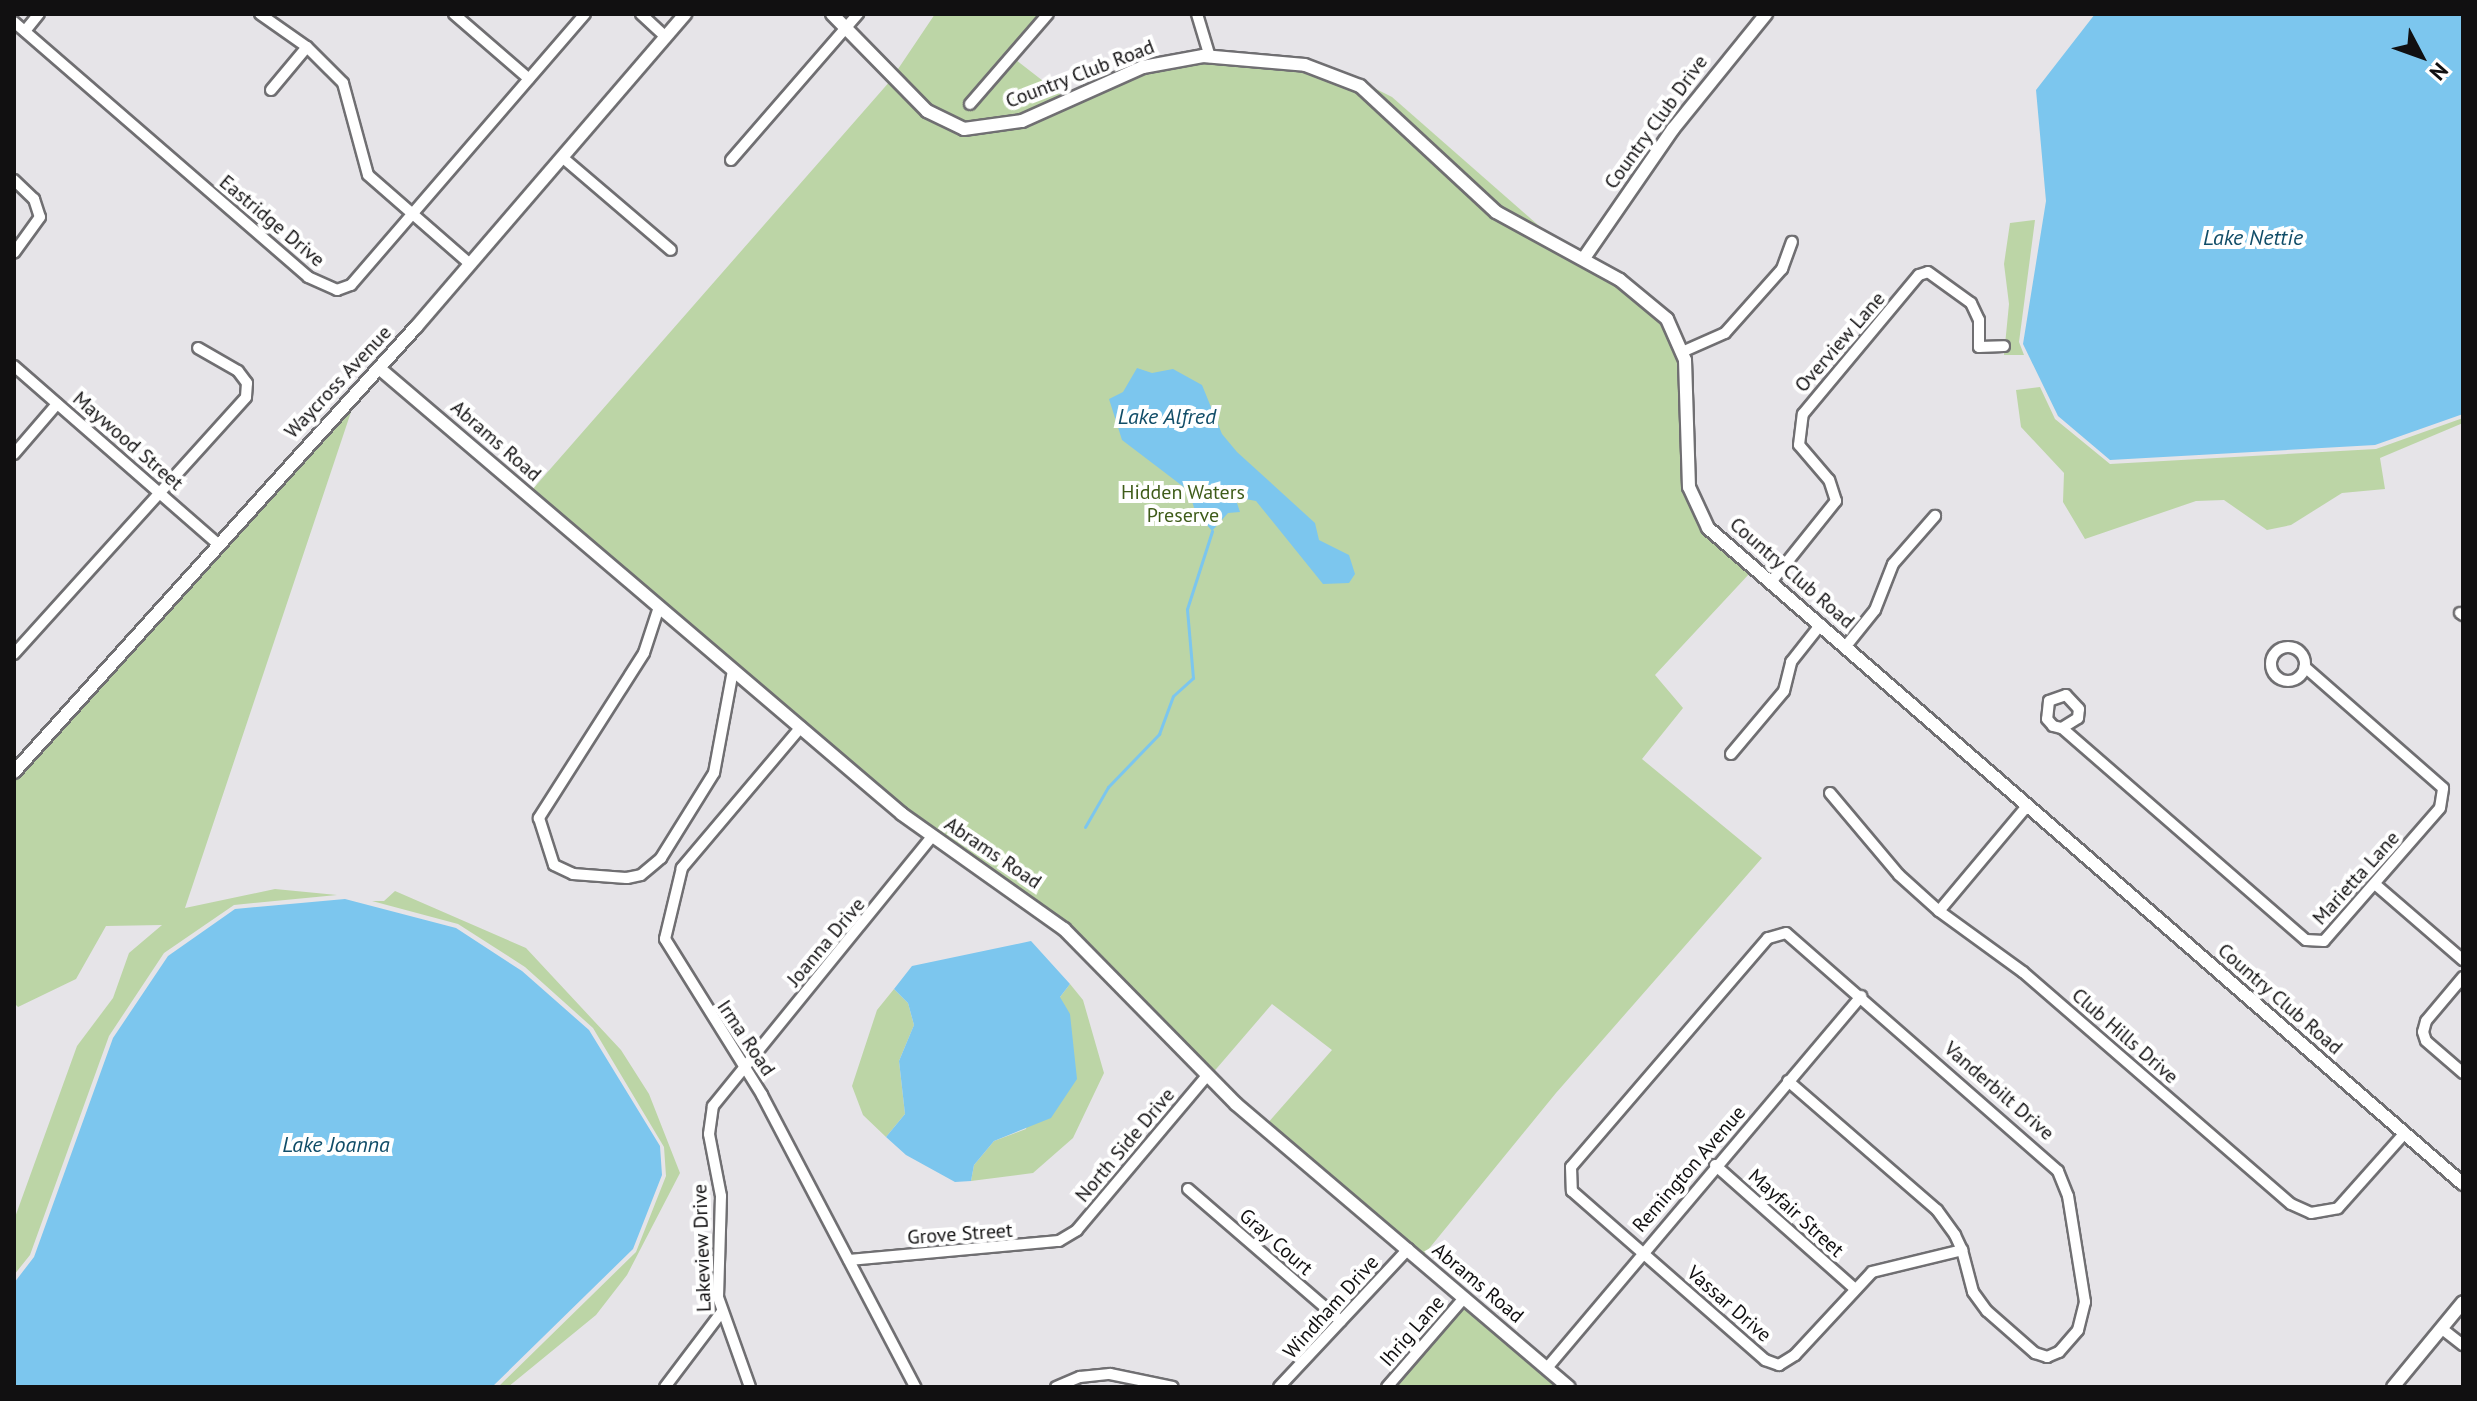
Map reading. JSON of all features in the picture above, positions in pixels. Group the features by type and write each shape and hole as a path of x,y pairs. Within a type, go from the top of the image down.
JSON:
{"street":[{"path":"25,31 39,14"},
{"path":"260,14 307,47 343,83 368,175 470,264"},
{"path":"454,14 529,79"},
{"name":"Eastridge Drive","path":"14,22 324,288 351,285 585,14"},
{"path":"641,14 666,37"},
{"name":"Waycross Avenue","path":"14,772 379,368 685,14"},
{"name":"Country Club Road","path":"832,14 927,111 951,125 975,130 1051,110 1143,67 1210,57 1305,65 1360,86 1496,212 1584,258 1660,311 1682,352 1689,487 1696,510 1708,528 2463,1184"},
{"path":"731,160 858,14"},
{"path":"970,104 1048,14"},
{"path":"1197,14 1210,57"},
{"name":"Country Club Drive","path":"1584,258 1673,129 1766,14"},
{"path":"271,90 307,47"},
{"path":"562,157 671,250"},
{"path":"14,180 40,210 39,222 14,253"},
{"path":"1682,352 1709,345 1725,333 1782,269 1792,242"},
{"name":"Overview Lane","path":"1771,582 1836,501 1829,480 1799,445 1803,414 1919,275 1928,272 1971,303 1979,320 1979,347 2004,346"},
{"path":"14,654 246,397 247,383 238,371 198,348"},
{"name":"Maywood Street","path":"14,366 218,544"},
{"name":"Abrams Road","path":"379,368 932,837 1064,929 1206,1077 1569,1387"},
{"path":"14,454 57,404"},
{"path":"1846,646 1875,610 1893,564 1935,516"},
{"path":"659,607 644,653 539,818 554,865 573,874 627,878 641,875 661,858 714,773 733,670"},
{"path":"1731,754 1784,691 1791,662 1821,624"},
{"name":"Marietta Lane","path":"2062,728 2306,940 2324,941 2440,808 2443,788 2305,667"},
{"name":"Irma Road","path":"801,727 682,868 664,930 688,981 744,1067 915,1387"},
{"name":"Club Hills Drive","path":"1830,793 1899,875 1939,911 2023,972 2302,1210 2319,1214 2345,1203 2403,1135"},
{"path":"1939,911 2028,805"},
{"name":"Joanna Drive","path":"744,1067 932,837"},
{"path":"2376,885 2463,960"},
{"name":"Vanderbilt Drive","path":"1567,1176 1773,934 1792,935 2058,1171 2068,1196 2085,1302 2078,1330 2055,1355 2035,1353 1979,1302 1962,1250 1937,1210 1788,1081"},
{"path":"2463,977 2426,1021 2423,1032 2426,1041 2463,1073"},
{"name":"Remington Avenue","path":"1547,1368 1641,1251 1861,996"},
{"name":"Lakeview Drive","path":"744,1067 718,1096 709,1126 721,1196 721,1313 750,1387"},
{"name":"North Side Drive","path":"1070,1235 1206,1077"},
{"name":"Mayfair Street","path":"1715,1165 1853,1287"},
{"name":"Vassar Drive","path":"1567,1176 1576,1196 1765,1360 1779,1365 1795,1355 1853,1287 1879,1268 1962,1250"},
{"name":"Gray Court","path":"1188,1189 1341,1321"},
{"name":"Grove Street","path":"849,1260 1033,1247 1070,1235"},
{"name":"Windham Drive","path":"1279,1387 1408,1249"},
{"name":"Ihrig Lane","path":"1387,1387 1464,1298"},
{"path":"2393,1387 2463,1302"},
{"path":"665,1387 721,1313"},
{"path":"2441,1328 2463,1345"},
{"path":"1056,1387 1080,1377 1110,1374 1173,1387"}],"green space":[{"path":"935,14 1042,14 1016,60 1065,98 1020,116 964,124 930,108 896,72"},
{"name":"Hidden Waters Preserve","path":"1203,61 1305,70 1358,90 1493,216 1618,284 1663,322 1680,360 1687,500 1704,530 1750,573 1655,675 1683,708 1642,759 1762,858 1556,1093 1423,1256 1267,1124 1332,1050 1272,1004 1211,1075 1067,925 905,810 531,491 891,80 936,124 975,135 1024,126 1145,72"},
{"path":"1364,83 1392,97 1554,239 1498,208"},
{"path":"2035,220 2019,342 2024,355 2004,355 2009,304 2004,264 2010,223"},
{"path":"2040,387 2055,419 2110,464 2376,449 2463,418 2463,423 2380,458 2385,489 2342,493 2291,525 2267,530 2224,500 2196,501 2085,539 2063,502 2064,473 2021,427 2016,390"},
{"path":"354,403 185,908 275,889 337,895 234,905 164,953 109,1036 30,1255 14,1275 14,1220 77,1046 113,998 129,953 162,925 106,926 76,979 18,1007 14,1003 14,780"},
{"path":"395,891 526,948 621,1050 649,1094 680,1173 627,1275 596,1315 508,1387 498,1387 636,1252 666,1176 664,1147 593,1028 525,967 458,924 372,901 384,901"},
{"path":"1070,984 1083,1000 1104,1073 1073,1138 1033,1173 971,1181 974,1165 994,1141 1026,1129 1060,997"},
{"path":"894,989 908,1003 914,1025 899,1061 905,1114 886,1137 863,1115 852,1086 877,1010"},
{"path":"1460,1300 1562,1387 1387,1387"}],"water":[{"name":"Lake Nettie","path":"2095,14 2463,14 2463,414 2375,445 2110,460 2058,416 2023,344 2046,201 2036,90"},
{"name":"Lake Alfred","path":"1137,368 1152,373 1173,369 1202,385 1222,434 1237,452 1315,523 1319,540 1349,555 1355,574 1349,583 1323,584 1256,501 1235,497 1240,512 1228,513 1212,531 1195,511 1189,491 1122,440 1109,399 1123,392"},
{"name":"Lake Joanna","path":"345,899 456,928 522,971 589,1030 660,1146 662,1175 633,1249 492,1387 14,1387 14,1283 34,1257 113,1038 168,956 235,909"},
{"path":"1031,941 1070,984 1060,997 1070,1014 1077,1079 1051,1118 994,1141 974,1165 971,1181 955,1182 906,1155 886,1137 905,1114 899,1061 914,1025 908,1003 894,989 912,966"}],"waterway":[{"path":"1085,827 1108,787 1159,734 1173,696 1193,678 1187,609 1212,531"}]}
